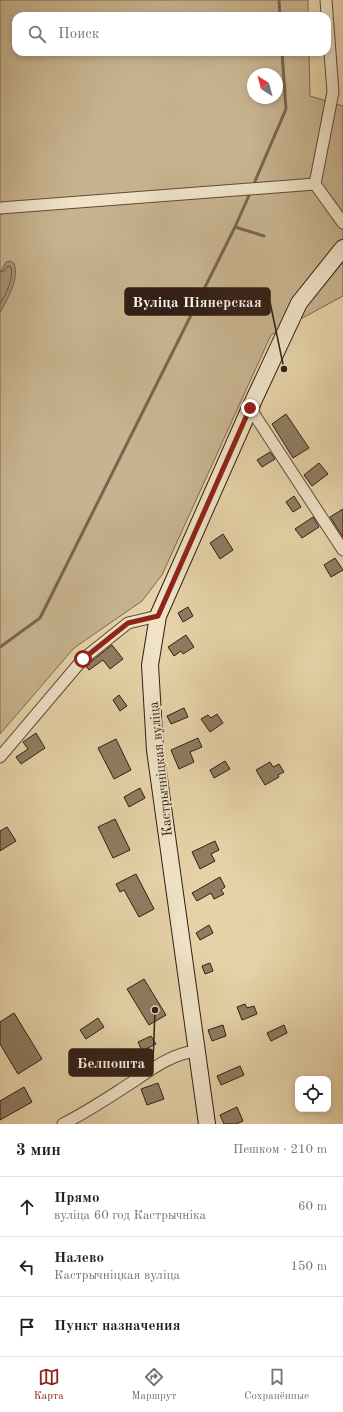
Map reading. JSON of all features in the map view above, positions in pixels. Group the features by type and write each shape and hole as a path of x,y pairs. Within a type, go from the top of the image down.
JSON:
{"street":[{"path":"326,0 328,12"},
{"path":"331,38 338,92 315,184 343,224"},
{"path":"0,208 315,184"},
{"name":"Кастрычніцкая вуліца","path":"207,1124 155,750 150,665 158,616 250,408 299,303 343,248"},
{"path":"250,408 343,550"},
{"path":"0,757 83,659 128,623 158,616"},
{"path":"63,1124 82,1115 168,1059 185,1052 196,1051"}],"shaded area":[{"path":"0,0 308,0 308,12 12,12 12,56 309,56 310,96 343,106 343,296 271,335 162,575 142,601 74,648 0,734"}],"water":[{"path":"10,261 14,263 14,282 0,313 0,273 6,262"}],"building":[{"path":"286,414 309,448 293,458 272,424"},
{"path":"270,452 275,459 262,467 257,460"},
{"path":"319,463 328,474 312,486 304,475"},
{"path":"294,496 301,507 293,512 286,502"},
{"path":"343,509 343,537 330,517"},
{"path":"313,517 319,527 302,538 295,529"},
{"path":"223,534 233,550 220,559 210,543"},
{"path":"335,558 343,570 331,577 324,565"},
{"path":"188,607 193,616 183,622 178,613"},
{"path":"186,635 194,647 183,654 181,651 174,656 168,647"},
{"path":"112,645 123,659 110,669 103,660 89,670 86,666"},
{"path":"119,695 127,706 120,711 113,700"},
{"path":"184,708 188,717 171,724 167,716"},
{"path":"217,714 223,723 210,732 201,719 208,715 211,718"},
{"path":"36,733 45,748 21,764 16,757 28,749 23,742"},
{"path":"198,738 202,747 190,752 194,762 179,769 171,750"},
{"path":"116,739 131,770 114,779 98,748"},
{"path":"225,761 230,769 214,778 210,770"},
{"path":"270,762 273,767 279,764 284,772 278,775 279,777 265,785 256,770"},
{"path":"140,788 145,798 129,807 124,797"},
{"path":"115,819 130,850 113,858 98,827"},
{"path":"7,827 16,841 0,851 0,831"},
{"path":"215,841 219,850 211,854 215,861 200,869 192,852"},
{"path":"136,874 154,909 139,917 124,890 120,892 116,884"},
{"path":"220,877 225,887 221,890 224,894 214,899 211,893 197,901 192,893"},
{"path":"209,925 213,933 200,940 196,933"},
{"path":"210,963 213,971 205,974 202,966"},
{"path":"144,979 166,1015 149,1025 127,989"},
{"path":"245,1004 247,1008 254,1006 257,1014 242,1020 237,1007"},
{"path":"14,1013 42,1059 18,1074 0,1044 0,1022"},
{"path":"98,1018 104,1027 86,1039 80,1030"},
{"path":"223,1025 226,1036 212,1041 208,1030"},
{"path":"284,1025 287,1033 271,1041 267,1033"},
{"path":"151,1036 156,1044 142,1051 138,1042"},
{"path":"240,1066 244,1075 221,1085 217,1076"},
{"path":"158,1083 164,1099 147,1105 141,1089"},
{"path":"24,1087 32,1102 0,1120 0,1101"},
{"path":"237,1107 243,1121 236,1124 224,1124 220,1115"}],"waterway":[{"path":"279,0 280,12"},
{"path":"253,186 286,109 282,56"},
{"path":"0,647 40,618 235,227 251,191"},
{"path":"235,227 264,236"}],"place":[{"name":"Вуліца Піянерская","path":"284,369"},
{"name":"Белпошта","path":"155,1010"}],"route":[{"path":"83,659 128,623 158,616 250,408"}]}
